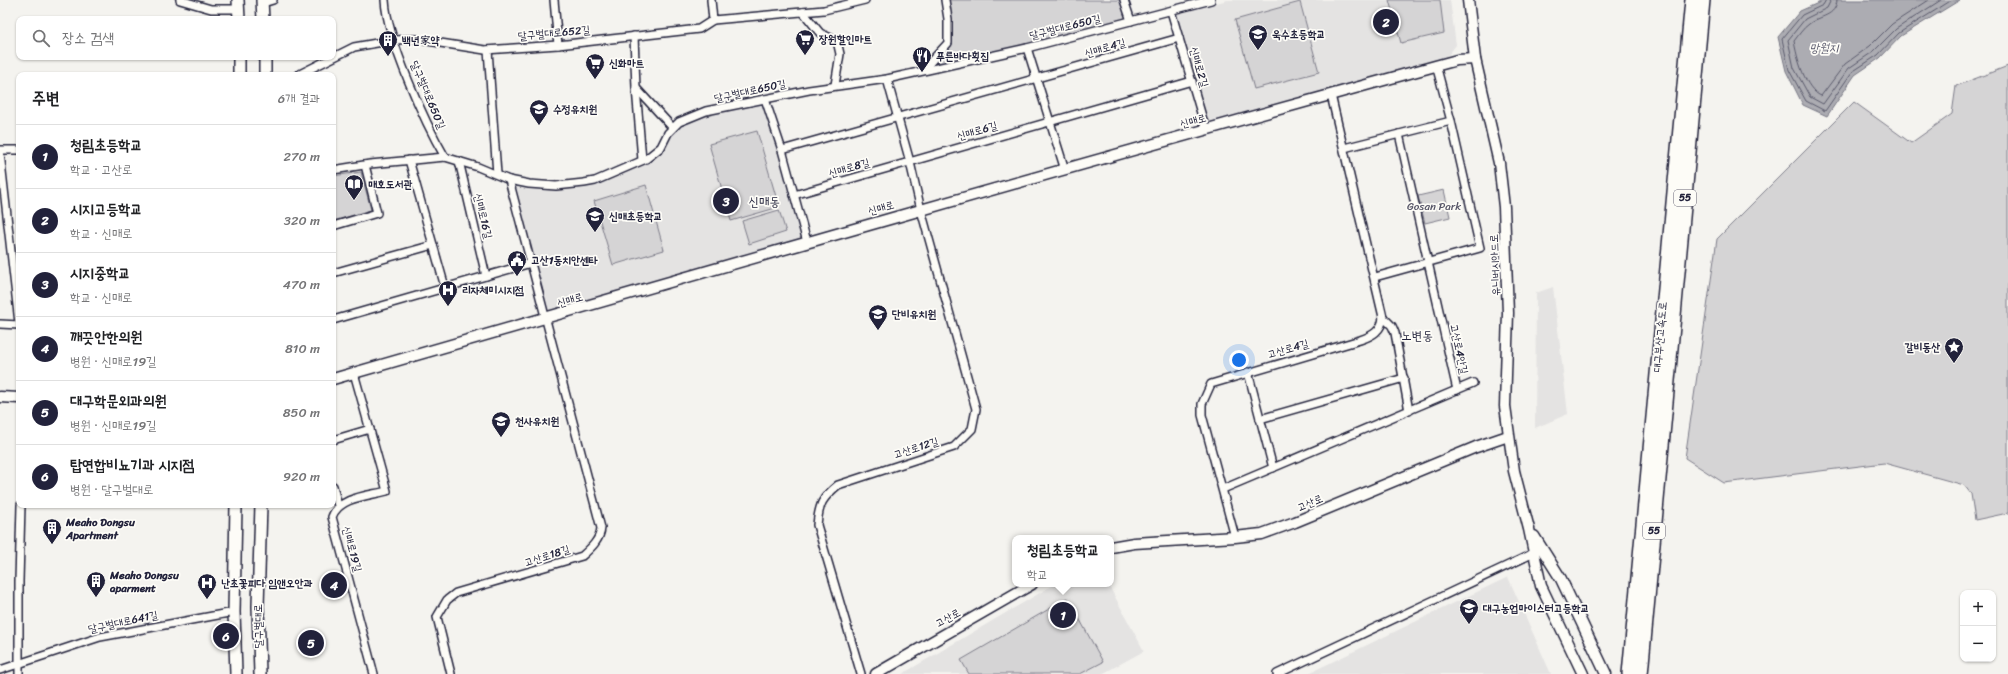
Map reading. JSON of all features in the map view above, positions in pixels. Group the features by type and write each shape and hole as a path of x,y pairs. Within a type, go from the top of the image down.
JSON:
{"highway":[{"name":"대구부산고속도로","path":"1629,674 1703,4"},
{"name":"대구부산고속도로","path":"1664,358 1687,42 1691,6"},
{"name":"대구부산고속도로","path":"1641,674 1659,409"}],"main road":[{"name":"유니버시아드로","path":"1468,0 1475,59 1499,163 1504,207 1508,314 1505,406 1508,436 1520,498 1529,529 1541,586 1578,661 1582,674"},
{"path":"264,16 266,1"},
{"name":"신매로","path":"336,378 545,319 807,242 1436,65 1456,60 1475,59"},
{"path":"239,60 239,72"},
{"path":"265,60 265,72"},
{"path":"0,397 16,398"},
{"name":"고산로","path":"1114,546 1134,543 1235,538 1276,530 1463,452 1508,436"},
{"path":"236,508 234,612 236,674"},
{"name":"달구벌대로","path":"260,674 258,606 261,508"},
{"name":"유니버시아드로","path":"1529,529 1560,579 1606,674"},
{"name":"고산로","path":"876,674 1027,587"}],"street":[{"path":"180,0 211,10 239,9"},
{"path":"386,0 394,40"},
{"path":"554,0 558,45"},
{"path":"711,0 713,20"},
{"name":"달구벌대로652길","path":"336,56 354,47 394,40 416,39 488,50 558,45 699,29 713,20 824,10 865,0"},
{"path":"923,70 948,43 948,19 945,0"},
{"path":"1124,0 1131,21"},
{"name":"달구벌대로650길","path":"672,127 694,114 835,85 887,79 1027,48 1209,0"},
{"name":"신매로2길","path":"1171,11 1206,130"},
{"path":"803,12 820,33 836,41 840,54 835,85"},
{"path":"634,36 636,88 642,160"},
{"name":"신매로4길","path":"1036,79 1179,38"},
{"name":"달구벌대로650길","path":"394,40 407,76 445,157"},
{"path":"1027,48 1065,170"},
{"path":"488,50 497,174"},
{"name":"달구벌대로652길","path":"304,72 328,60"},
{"path":"1375,277 1480,248 1451,121 1436,65"},
{"path":"887,79 910,162 921,210"},
{"path":"782,150 1036,79"},
{"path":"1049,121 1192,81"},
{"path":"336,170 445,157 497,174 509,180 544,186 584,183 595,180 642,160 662,147 672,127 636,88"},
{"path":"1331,95 1375,277 1383,317 1392,326 1395,333 1409,411"},
{"path":"765,99 782,150 807,242"},
{"name":"신매로6길","path":"910,162 1049,121"},
{"path":"1344,148 1451,121"},
{"name":"고산로4안길","path":"1223,489 1457,390 1399,134"},
{"path":"0,150 16,150"},
{"path":"0,153 16,297"},
{"path":"409,160 445,288"},
{"name":"신매로16길","path":"459,161 486,276"},
{"name":"신매로8길","path":"794,195 910,162"},
{"path":"336,225 377,213 365,165"},
{"path":"509,180 545,319"},
{"name":"고산로12길","path":"861,674 817,525 819,509 825,496 838,485 954,447 972,430 976,409 921,210"},
{"path":"336,272 433,245"},
{"path":"336,319 531,263"},
{"name":"고산로4길","path":"1235,538 1202,415 1202,404 1211,384 1365,339 1380,328 1383,317"},
{"name":"고산로18길","path":"451,674 437,617 447,600 456,593 582,556 592,548 600,535 601,528 545,319"},
{"path":"0,324 16,324"},
{"path":"1248,372 1273,468"},
{"path":"336,498 338,506 353,500 387,491 354,373"},
{"path":"1260,419 1404,378"},
{"path":"1457,390 1474,384"},
{"path":"336,439 370,429"},
{"name":"신매로19길","path":"338,506 332,517 372,674"},
{"path":"19,674 21,508"},
{"path":"1277,674 1534,553"},
{"name":"달구벌대로641길","path":"0,670 100,637 234,612"}],"shaded area":[{"name":"욱수초등학교","path":"1228,0 1450,0 1456,45 1446,58 1338,89 1209,123 1177,13"},
{"path":"765,99 807,242 545,319 509,180 529,184 584,183 646,159 679,122"},
{"path":"1553,287 1568,414 1535,428 1536,293"},
{"name":"대구농업마이스터고등학교","path":"1508,577 1551,674 1307,674"},
{"path":"1050,587 1110,587 1144,651 1102,674 902,674"}],"green space":[{"path":"945,0 1124,0 1131,21 930,69 948,43"},
{"path":"1389,0 1440,0 1444,33 1401,43"},
{"path":"1300,2 1319,72 1254,89 1235,20"},
{"path":"2008,66 2008,513 1975,520 1971,494 1964,485 1884,463 1724,483 1685,458 1717,239 1854,102 1911,143 1952,114 1956,86"},
{"path":"757,131 779,207 731,221 709,144"},
{"path":"361,172 371,210 336,220 336,176"},
{"path":"646,185 664,250 613,265 594,201"},
{"name":"Gosan Park","path":"1444,190 1450,217 1425,223 1418,196"},
{"path":"779,210 786,232 749,244 742,221"},
{"path":"1068,598 1103,662 1080,674 969,674 961,660"}],"water":[{"name":"망월지","path":"1825,0 1960,0 1901,36 1880,58 1855,75 1827,116 1803,105 1786,71 1778,37 1800,11"}],"place":[{"name":"시지고등학교","path":"1386,22"},
{"name":"욱수초등학교","path":"1258,51"},
{"name":"장원할인마트","path":"805,56"},
{"name":"백년家약","path":"388,57"},
{"name":"푸른바다횟집","path":"922,73"},
{"name":"신화마트","path":"595,80"},
{"name":"수정유치원","path":"539,126"},
{"name":"매호도서관","path":"354,201"},
{"name":"시지중학교","path":"726,201"},
{"name":"신매초등학교","path":"595,233"},
{"name":"고산1동치안센타","path":"517,277"},
{"name":"리자체미시지점","path":"448,307"},
{"name":"단비유치원","path":"878,331"},
{"name":"갈비동산","path":"1954,364"},
{"name":"천사유치원","path":"501,438"},
{"name":"Meaho Dongsu Apartment","path":"52,545"},
{"name":"깨끗안한의원","path":"334,585"},
{"name":"Meaho Dongsu aparment","path":"96,598"},
{"name":"난초꽃피다 임앤오안과","path":"207,600"},
{"name":"청림초등학교","path":"1063,615"},
{"name":"대구농업마이스터고등학교","path":"1469,625"},
{"name":"탑연합비뇨기과 시지점","path":"226,636"},
{"name":"대구학문외과의원","path":"311,643"}],"district":[{"name":"신매동","path":"764,201"},
{"name":"노변동","path":"1417,335"}]}
